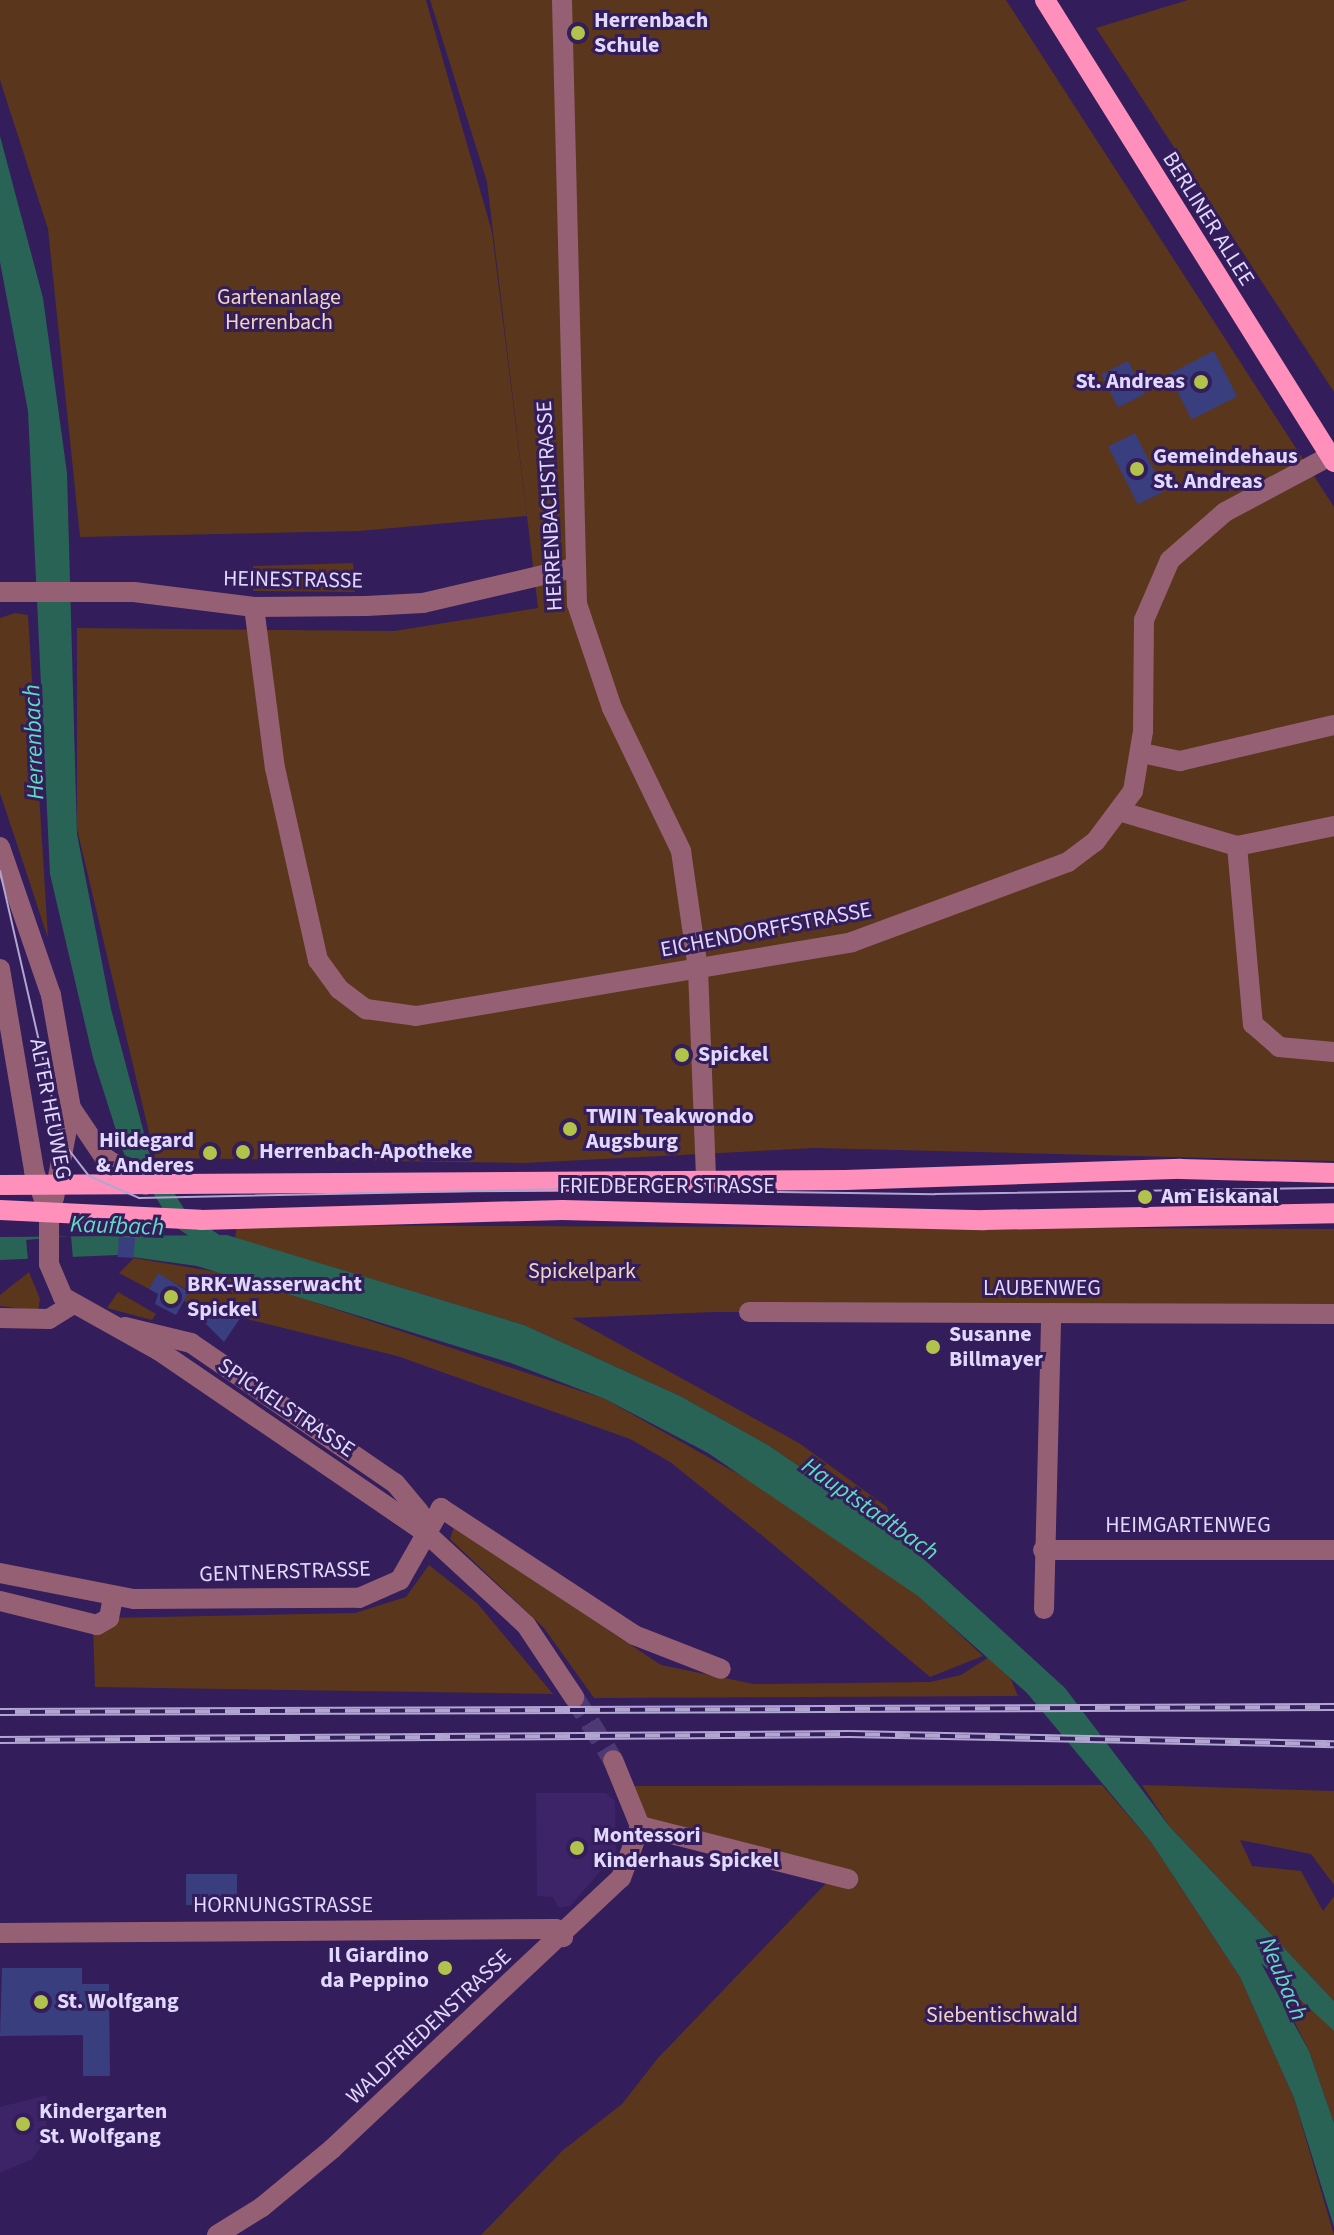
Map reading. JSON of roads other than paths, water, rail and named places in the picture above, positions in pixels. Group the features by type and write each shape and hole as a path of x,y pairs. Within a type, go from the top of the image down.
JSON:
{"main road":[{"name":"BERLINER ALLEE","path":"1045,0 1332,459"},
{"name":"FRIEDBERGER STRASSE","path":"0,1185 49,1184 117,1176 146,1185 188,1186 1181,1169 1334,1173"},
{"name":"FRIEDBERGER STRASSE","path":"0,1210 49,1223 546,1210 984,1220 1334,1213"}],"street":[{"name":"HERRENBACHSTRASSE","path":"562,0 569,124 573,568 591,655 681,851 698,969 706,1179"},
{"name":"EICHENDORFFSTRASSE","path":"254,607 275,768 310,934 325,972 349,998 366,1009 416,1016 852,942 992,895 1068,862 1122,812 1142,753 1144,620 1170,560 1225,512 1332,459"},
{"name":"HEINESTRASSE","path":"2,593 34,589 71,590 254,607 423,603 573,568"},
{"path":"1142,753 1180,761 1334,725"},
{"path":"1122,812 1237,846 1334,826"},
{"path":"1237,846 1253,1024 1279,1047 1334,1052"},
{"name":"ALTER HEUWEG","path":"0,847 51,995 71,1108 49,1184"},
{"name":"ALTER HEUWEG","path":"0,969 49,1184 49,1223"},
{"path":"71,1108 117,1176"},
{"name":"SPICKELSTRASSE","path":"49,1223 49,1264 63,1297 116,1327 426,1533 526,1625 574,1697"},
{"path":"0,1318 49,1319 73,1304"},
{"name":"LAUBENWEG","path":"749,1312 1334,1314"},
{"path":"1044,1609 1051,1313"},
{"name":"SPICKELSTRASSE","path":"116,1327 160,1331 191,1343 409,1496 441,1508 634,1635 721,1669"},
{"name":"SPICKELSTRASSE","path":"409,1496 426,1533"},
{"path":"426,1533 441,1508"},
{"name":"GENTNERSTRASSE","path":"0,1573 113,1597 377,1595 400,1580 426,1533"},
{"name":"HEIMGARTENWEG","path":"1043,1550 1334,1550"},
{"path":"0,1601 97,1625 109,1618 113,1597"},
{"path":"613,1760 640,1826 848,1879"},
{"name":"WALDFRIEDENSTRASSE","path":"217,2235 262,2207 332,2149 563,1937 621,1878 640,1826"},
{"name":"HORNUNGSTRASSE","path":"0,1933 556,1929 563,1937"}],"water":[{"path":"0,136 43,298 67,473 77,834 111,1009 152,1163 125,1156 122,1149 93,1058 50,874 28,411 0,262"},
{"name":"Neubach","path":"227,1235 524,1325 680,1396 768,1445 893,1531 1065,1688 1170,1827 1334,2001 1334,2031 1261,1963 1309,2051 1334,2123 1334,2227 1294,2098 1240,1977 1151,1842 1027,1693 918,1596 708,1453 605,1399 511,1363 197,1266 118,1255 0,1260 0,1237"}],"waterway":[{"name":"Herrenbach","path":"131,1141 180,1219 224,1249"}],"tunnel":[{"path":"574,1697 613,1760"}],"tram line":[{"path":"0,871 62,1141 89,1176 139,1198 563,1189 935,1194 1334,1188"}],"railway":[{"path":"0,1712 1334,1707"},
{"path":"0,1740 850,1734 1334,1744"}],"place":[{"name":"Herrenbach Schule","path":"578,33"},
{"name":"St. Andreas","path":"1201,382"},
{"name":"Gemeindehaus St. Andreas","path":"1137,469"},
{"name":"Spickel","path":"682,1055"},
{"name":"TWIN Teakwondo Augsburg","path":"570,1129"},
{"name":"Herrenbach-Apotheke","path":"243,1152"},
{"name":"Hildegard & Anderes","path":"210,1153"},
{"name":"Am Eiskanal","path":"1145,1197"},
{"name":"BRK-Wasserwacht Spickel","path":"171,1297"},
{"name":"Susanne Billmayer","path":"933,1347"},
{"name":"Montessori Kinderhaus Spickel","path":"577,1848"},
{"name":"Il Giardino da Peppino","path":"445,1968"},
{"name":"St. Wolfgang","path":"41,2002"},
{"name":"Kindergarten St. Wolfgang","path":"23,2124"}],"park label":[{"name":"Gartenanlage Herrenbach","path":"279,310"},
{"name":"Spickelpark","path":"582,1272"},
{"name":"Siebentischwald","path":"1002,2016"}],"water label":[{"name":"Kaufbach","path":"117,1226"},
{"name":"Hauptstadtbach","path":"870,1509"}]}
